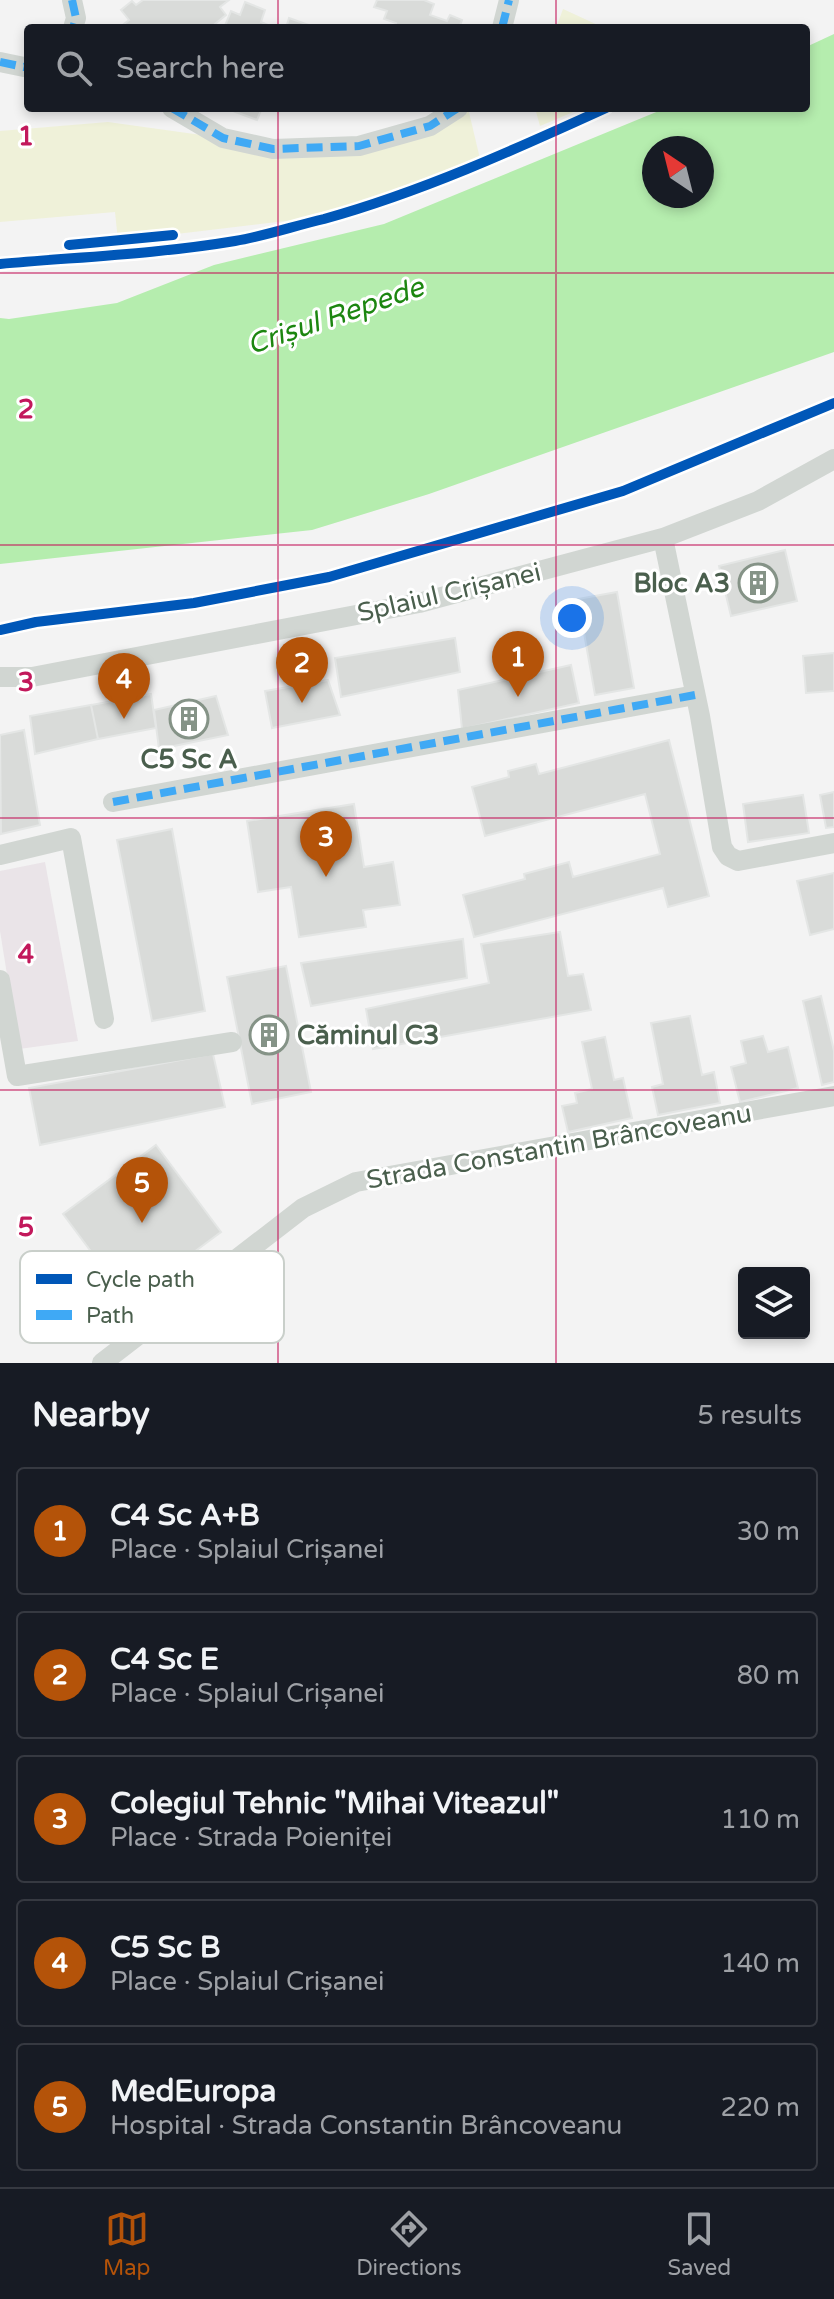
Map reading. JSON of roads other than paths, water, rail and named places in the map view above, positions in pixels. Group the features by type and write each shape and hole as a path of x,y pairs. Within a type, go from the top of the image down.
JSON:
{"street":[{"path":"72,0 74,24"},
{"path":"503,24 509,0"},
{"path":"0,62 24,67"},
{"path":"179,112 223,138 273,149 359,146 430,126 452,112"},
{"name":"Splaiul Crișanei","path":"0,677 32,677 419,603 663,538 758,501 834,459"},
{"path":"663,538 722,847 728,856 738,861 834,843"},
{"path":"113,802 695,695"},
{"path":"0,855 71,838 104,1019"},
{"path":"0,984 17,1076 232,1042"},
{"name":"Strada Constantin Brâncoveanu","path":"247,1251 303,1208 356,1182 834,1096"},
{"name":"Strada Constantin Brâncoveanu","path":"102,1363 128,1343"}],"water":[{"name":"Crișul Repede","path":"834,34 834,352 429,494 312,530 0,564 0,318 117,303 214,265 384,224 656,112 810,112 810,45"}],"place":[{"name":"Bloc A3","path":"758,583"},
{"name":"C4 Sc A+B","path":"518,697"},
{"name":"C4 Sc E","path":"302,703"},
{"name":"C5 Sc B","path":"124,719"},
{"name":"C5 Sc A","path":"189,719"},
{"name":"Colegiul Tehnic \"Mihai Viteazul\"","path":"326,877"},
{"name":"Căminul C3","path":"269,1035"},
{"name":"MedEuropa","path":"142,1223"}]}
